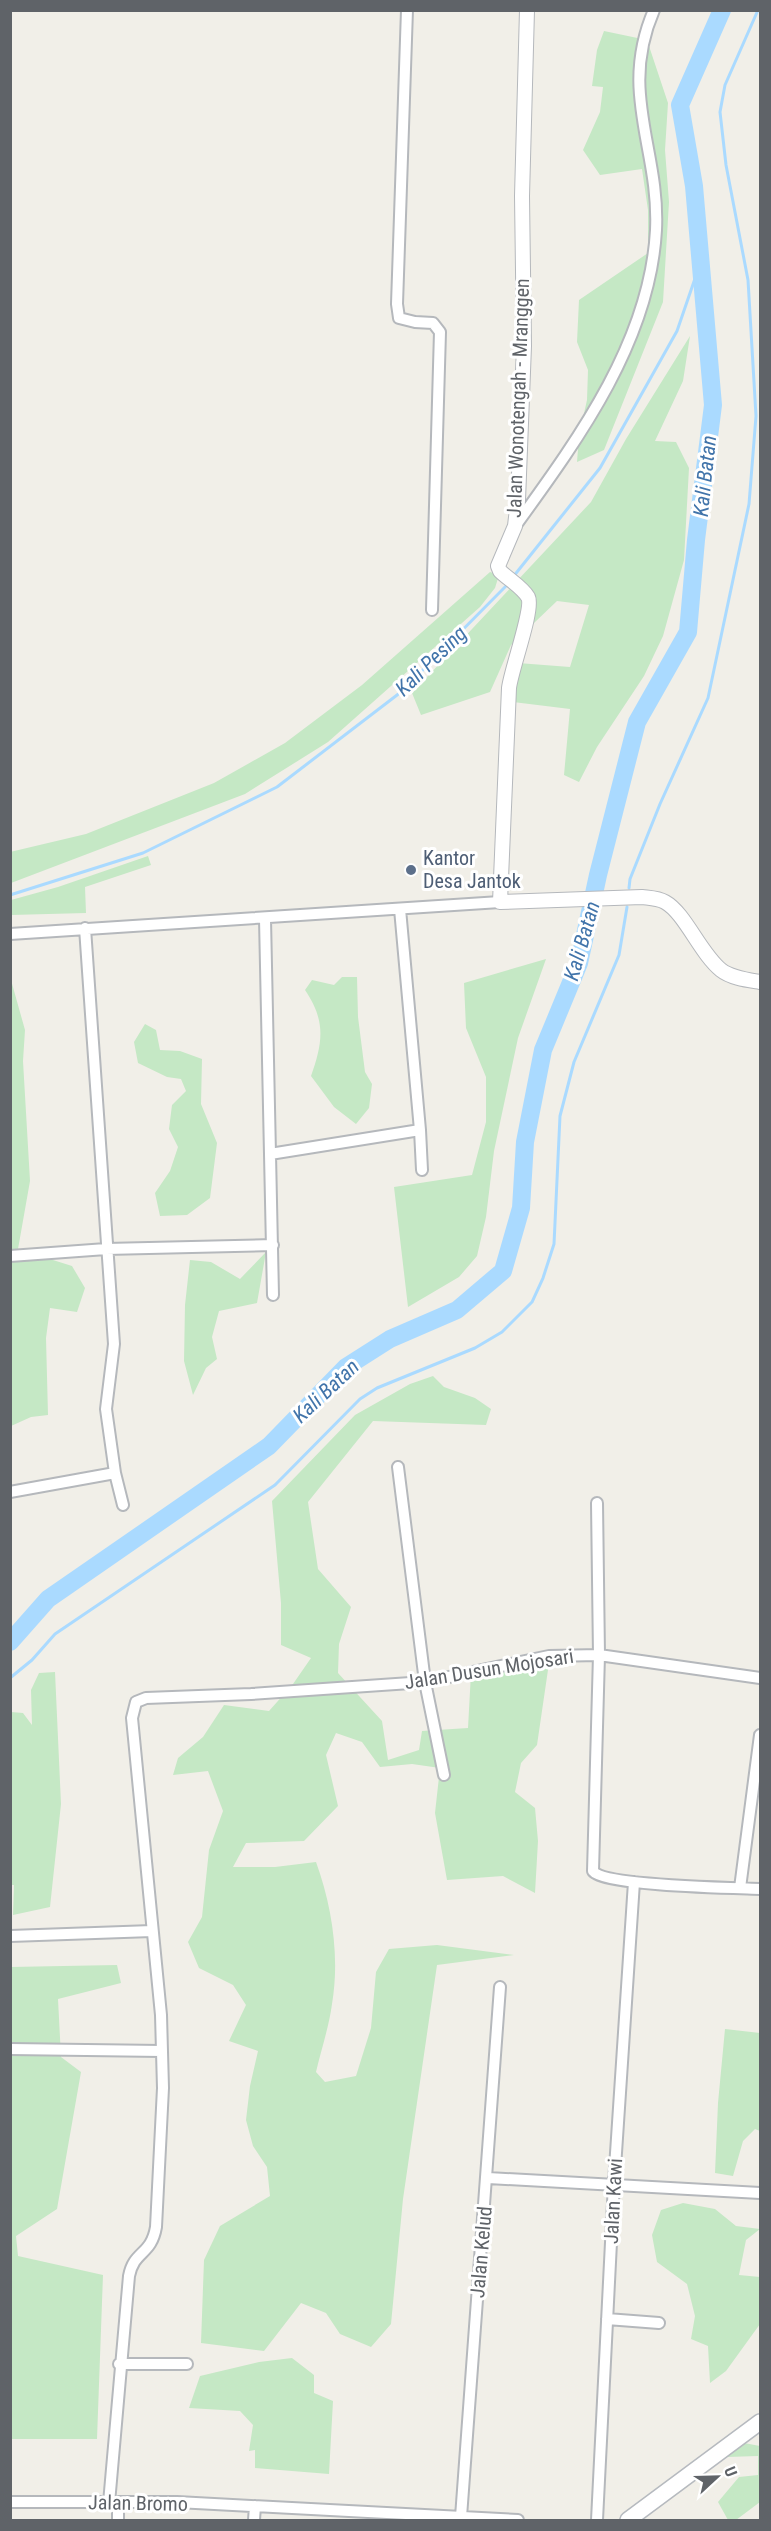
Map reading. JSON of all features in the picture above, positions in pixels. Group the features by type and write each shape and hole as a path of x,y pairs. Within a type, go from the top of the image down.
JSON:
{"main road":[{"path":"628,2520 760,2422"}],"street":[{"path":"407,10 397,304 399,318 433,323 440,332 432,610"},
{"name":"Jalan Wonotengah - Mranggen","path":"500,903 509,688 514,660 530,608 530,602 524,592 498,566 515,526 518,500 524,346 522,196 527,10"},
{"path":"515,526 557,468 612,379 645,299 656,229 652,176 641,115 638,77 640,58 654,10"},
{"path":"10,934 500,903 642,897 659,899 675,910 721,970 731,975 760,982"},
{"path":"400,909 422,1170"},
{"path":"265,919 273,1295"},
{"path":"85,928 114,1344 106,1409 115,1473 123,1504"},
{"path":"270,1154 420,1130"},
{"path":"10,1256 106,1249 273,1245"},
{"path":"398,1467 425,1682 444,1775"},
{"path":"10,1492 115,1473"},
{"path":"597,1503 600,1655 593,1871 601,1877 634,1882 760,1889"},
{"name":"Jalan Dusun Mojosari","path":"152,1931 132,1718 136,1702 144,1699 425,1682 549,1656 600,1655 760,1678"},
{"path":"740,1888 760,1735"},
{"name":"Jalan Kawi","path":"597,2520 614,2183 634,1882"},
{"path":"10,1936 152,1931 161,2014 163,2088 156,2227 152,2244 134,2260 130,2267 119,2364 113,2503 118,2520"},
{"name":"Jalan Kelud","path":"461,2517 501,1987"},
{"path":"10,2049 162,2051"},
{"path":"488,2178 614,2183 760,2193"},
{"path":"607,2319 659,2323"},
{"path":"119,2364 187,2364"},
{"name":"Jalan Bromo","path":"10,2502 177,2502 518,2520"},
{"path":"254,2520 255,2506"}],"green space":[{"path":"604,31 647,40 668,103 665,150 669,202 663,302 604,450 577,462 579,436 587,400 588,370 577,342 579,300 648,253 648,210 642,169 600,175 583,150 600,112 603,87 592,86 597,50"},
{"path":"690,336 683,381 655,441 676,442 689,468 684,560 663,636 644,676 597,747 579,782 564,775 570,709 513,702 518,663 570,667 589,605 557,601 511,645 490,692 421,715 412,693 591,502 626,439"},
{"path":"490,572 499,575 495,588 480,607 328,742 245,794 11,883 10,852 86,834 214,783 285,743 362,685"},
{"path":"148,856 151,865 85,887 86,913 11,915 11,900 58,887"},
{"path":"546,959 518,1038 494,1151 486,1217 477,1256 459,1277 408,1307 394,1187 472,1175 486,1122 486,1077 466,1028 464,983"},
{"path":"342,977 357,977 358,1017 365,1072 372,1084 369,1108 356,1124 334,1107 311,1076 318,1053 320,1032 316,1012 305,990 312,980 334,985"},
{"path":"11,980 25,1030 23,1061 30,1181 18,1249 72,1266 85,1288 77,1312 50,1308 46,1338 48,1415 31,1417 11,1426"},
{"path":"145,1024 156,1030 160,1050 180,1051 202,1059 201,1104 217,1143 210,1198 187,1215 160,1216 155,1193 170,1171 178,1147 169,1129 172,1105 186,1091 181,1079 167,1077 138,1063 134,1042"},
{"path":"266,1252 257,1303 219,1311 212,1337 217,1359 206,1368 193,1395 184,1361 185,1305 190,1260 211,1262 240,1279"},
{"path":"433,1376 444,1387 475,1398 491,1409 486,1425 373,1421 308,1502 318,1569 351,1607 339,1644 338,1673 382,1721 388,1760 419,1750 422,1731 468,1728 471,1673 549,1663 537,1745 521,1763 515,1792 535,1808 538,1841 535,1893 503,1876 447,1880 435,1813 440,1768 412,1764 380,1767 362,1742 336,1733 326,1755 338,1806 304,1841 246,1843 233,1867 275,1867 316,1862 322,1879 335,1950 331,2013 316,2072 325,2082 356,2076 371,2028 376,1972 389,1949 437,1945 514,1955 437,1965 403,2199 391,2324 371,2347 340,2334 326,2313 301,2303 264,2351 201,2343 204,2260 220,2226 270,2196 267,2167 253,2146 246,2120 250,2086 258,2051 229,2041 246,2005 233,1985 199,1968 188,1942 202,1917 209,1850 223,1811 208,1771 173,1775 178,1758 203,1737 224,1705 269,1711 293,1684 311,1658 281,1645 281,1603 272,1501 355,1415 410,1384"},
{"path":"55,1672 61,1804 50,1907 13,1915 14,1885 10,1885 11,1712 23,1713 32,1725 31,1690 39,1673"},
{"path":"117,1965 121,1983 58,1999 61,2057 81,2072 57,2209 16,2236 18,2256 103,2275 97,2439 11,2439 10,1967"},
{"path":"725,2029 760,2033 760,2131 755,2129 743,2141 733,2176 715,2173 718,2103"},
{"path":"683,2203 715,2209 736,2226 760,2229 746,2240 739,2275 760,2277 760,2324 726,2371 710,2383 708,2346 691,2339 695,2316 687,2284 657,2262 652,2235 661,2210"},
{"path":"292,2358 314,2375 314,2393 333,2401 329,2474 255,2468 255,2450 249,2451 253,2425 240,2411 189,2408 200,2376 259,2362"},
{"path":"744,2443 760,2446 760,2502 736,2520 728,2520 718,2502 739,2477 758,2475 758,2456 727,2457"}],"waterway":[{"name":"Kali Batan","path":"10,1642 48,1599 269,1446 346,1367 390,1339 457,1310 503,1271 521,1208 525,1142 543,1050 579,963 598,875 637,722 688,632 696,540 713,405 694,186 680,105 722,10"},
{"path":"629,888 630,879 660,804 708,698 749,504 756,416 748,280 726,165 720,112 725,85 758,10"},
{"name":"Kali Pesing","path":"513,577 600,468 677,331 701,261"},
{"name":"Kali Pesing","path":"10,895 143,853 277,787 401,692 509,583"},
{"path":"10,1678 32,1660 55,1634 275,1485 360,1399 377,1388 475,1348 502,1332 532,1302 554,1244 560,1116 574,1062 619,955 627,907"}],"place":[{"name":"Kantor Desa Jantok","path":"411,870"}]}
